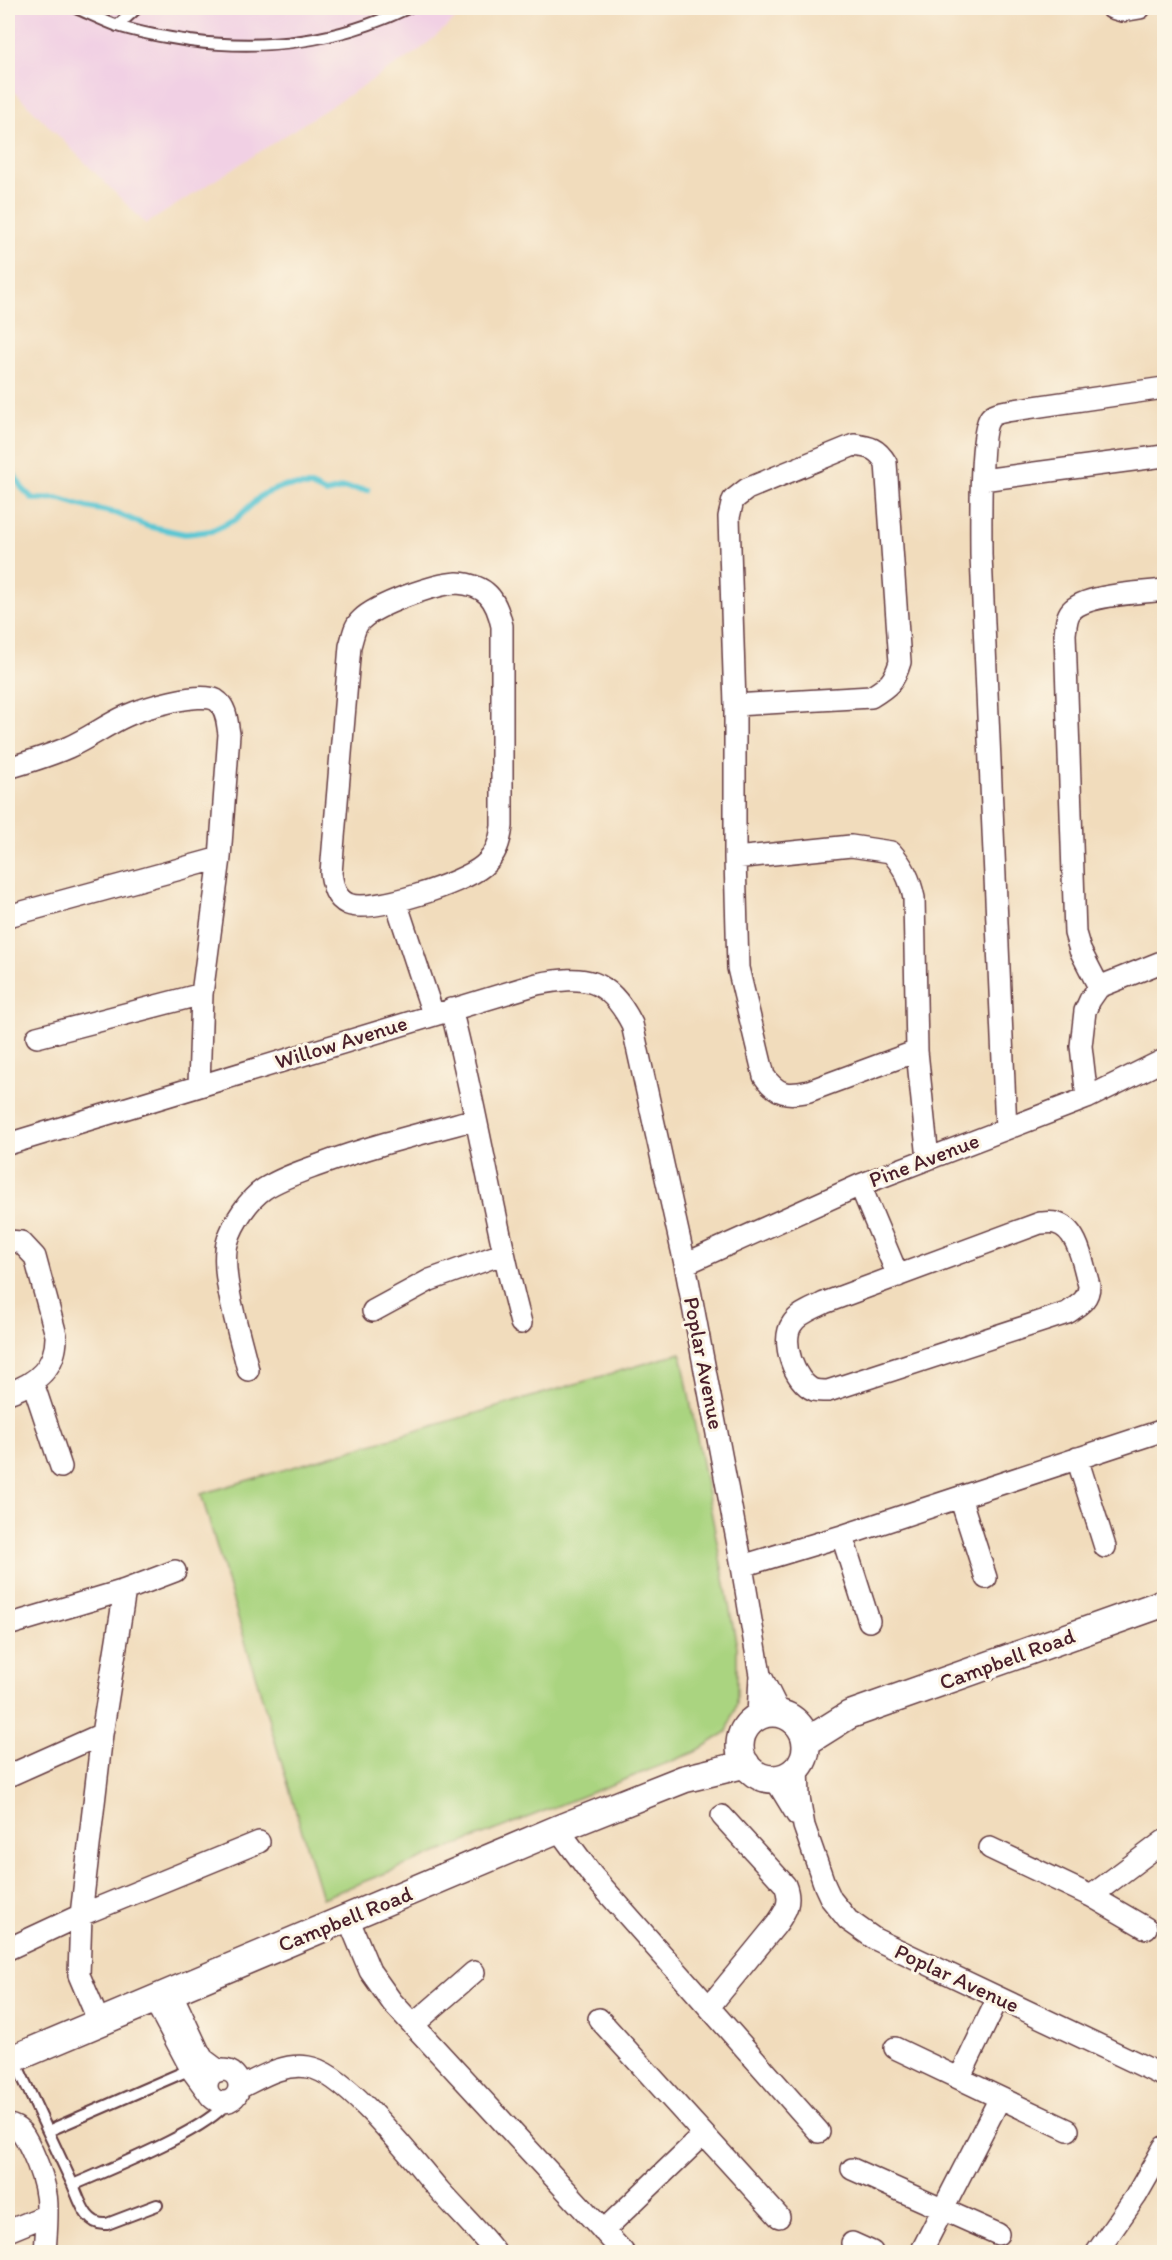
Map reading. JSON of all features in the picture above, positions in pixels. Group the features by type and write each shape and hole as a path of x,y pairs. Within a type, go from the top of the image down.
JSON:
{"street":[{"path":"1112,8 1122,11 1140,8"},
{"path":"1006,1130 981,555 982,480 986,425 993,415 1164,388"},
{"path":"735,705 871,697 886,688 895,678 900,662 886,463 879,451 871,447 854,445 747,489 733,500 729,517 735,705 738,968 764,1076 769,1083 783,1093 794,1095 810,1091 917,1051"},
{"path":"982,480 1164,456"},
{"path":"443,584 473,584 482,588 492,600 499,612 502,626 501,838 491,858 471,874 396,902 359,907 347,904 334,888 331,873 350,646 359,621 381,607 443,584"},
{"path":"1099,987 1080,950 1075,933 1065,634 1067,621 1070,612 1087,602 1164,590"},
{"path":"8,768 47,757 72,746 129,714 194,698 216,700 221,705 226,716 229,734 220,858 202,994 199,1085"},
{"path":"735,858 851,846 891,852 904,866 911,880 914,898 917,1051 928,1159"},
{"path":"8,916 220,858"},
{"path":"396,902 466,1067 502,1254 520,1323"},
{"path":"1087,1098 1080,1046 1085,1011 1099,987 1164,961"},
{"name":"Willow Avenue","path":"8,1144 442,1011 565,978 583,979 595,983 616,999 632,1024 640,1051"},
{"path":"37,1036 202,994"},
{"name":"Poplar Avenue","path":"640,1051 685,1264 742,1566 760,1675 785,1723"},
{"name":"Pine Avenue","path":"685,1264 860,1185 1087,1098 1164,1060"},
{"path":"248,1370 228,1287 227,1241 246,1208 262,1190 294,1174 393,1141 476,1119"},
{"path":"860,1185 898,1276"},
{"path":"1054,1222 1064,1227 1076,1243 1089,1291 1084,1302 1056,1317 828,1391 815,1390 806,1386 796,1372 788,1347 788,1331 793,1322 805,1312 898,1276 1040,1223 1054,1222"},
{"path":"8,1241 21,1242 35,1257 56,1335 52,1359 33,1383 8,1393"},
{"path":"373,1311 430,1280 502,1254"},
{"path":"33,1383 61,1467"},
{"path":"742,1566 842,1536 1164,1430"},
{"path":"1077,1458 1105,1547"},
{"path":"960,1497 986,1578"},
{"path":"842,1536 869,1621"},
{"path":"8,1625 125,1590 175,1572"},
{"path":"99,2022 79,1975 81,1915 102,1734 125,1590"},
{"name":"Campbell Road","path":"785,1723 849,1715 1164,1604"},
{"path":"785,1723 803,1760 786,1773 758,1775 743,1756 745,1730 785,1723"},
{"path":"8,1776 102,1734"},
{"name":"Campbell Road","path":"11,2060 558,1829 743,1756"},
{"name":"Poplar Avenue","path":"786,1773 799,1797 804,1826 831,1899 848,1920 875,1939 1164,2076"},
{"path":"710,2007 776,1925 789,1903 789,1893 785,1885 722,1816"},
{"path":"558,1829 592,1875 819,2132"},
{"path":"1091,1896 1164,1840"},
{"path":"8,1949 81,1915 259,1842"},
{"path":"990,1848 1091,1896 1146,1928"},
{"path":"348,1918 370,1971 392,2002 623,2253"},
{"path":"412,2025 474,1972"},
{"path":"162,1996 191,2069 207,2091 209,2078 229,2083 290,2067 309,2067 334,2079 370,2112 495,2253"},
{"path":"162,1996 203,2059 229,2083"},
{"path":"960,2077 998,1998"},
{"path":"599,2019 779,2217"},
{"path":"895,2048 1068,2130"},
{"path":"921,2253 1000,2098"},
{"path":"8,2125 18,2128 25,2136 41,2170 47,2194 45,2253"},
{"path":"603,2230 703,2135"},
{"path":"1097,2253 1136,2196 1164,2147"},
{"path":"852,2169 998,2234"},
{"path":"8,2231 47,2215"},
{"path":"852,2243 872,2253"}],"lane":[{"path":"76,8 117,26 151,35 228,46 310,41 363,27 408,8"},
{"path":"117,26 137,8"},
{"path":"11,2060 90,2220 98,2225 106,2224 157,2205"},
{"path":"48,2131 191,2069"},
{"path":"73,2186 219,2113 229,2083"}],"shaded area":[{"path":"8,8 468,8 421,49 146,224 8,85"}],"green space":[{"path":"681,1353 737,1647 737,1703 727,1732 695,1752 322,1898 201,1494"}],"waterway":[{"path":"12,471 22,488 33,499 57,498 116,513 147,526 185,534 211,531 236,519 262,495 284,486 311,486 326,493 344,488 368,490"}]}
